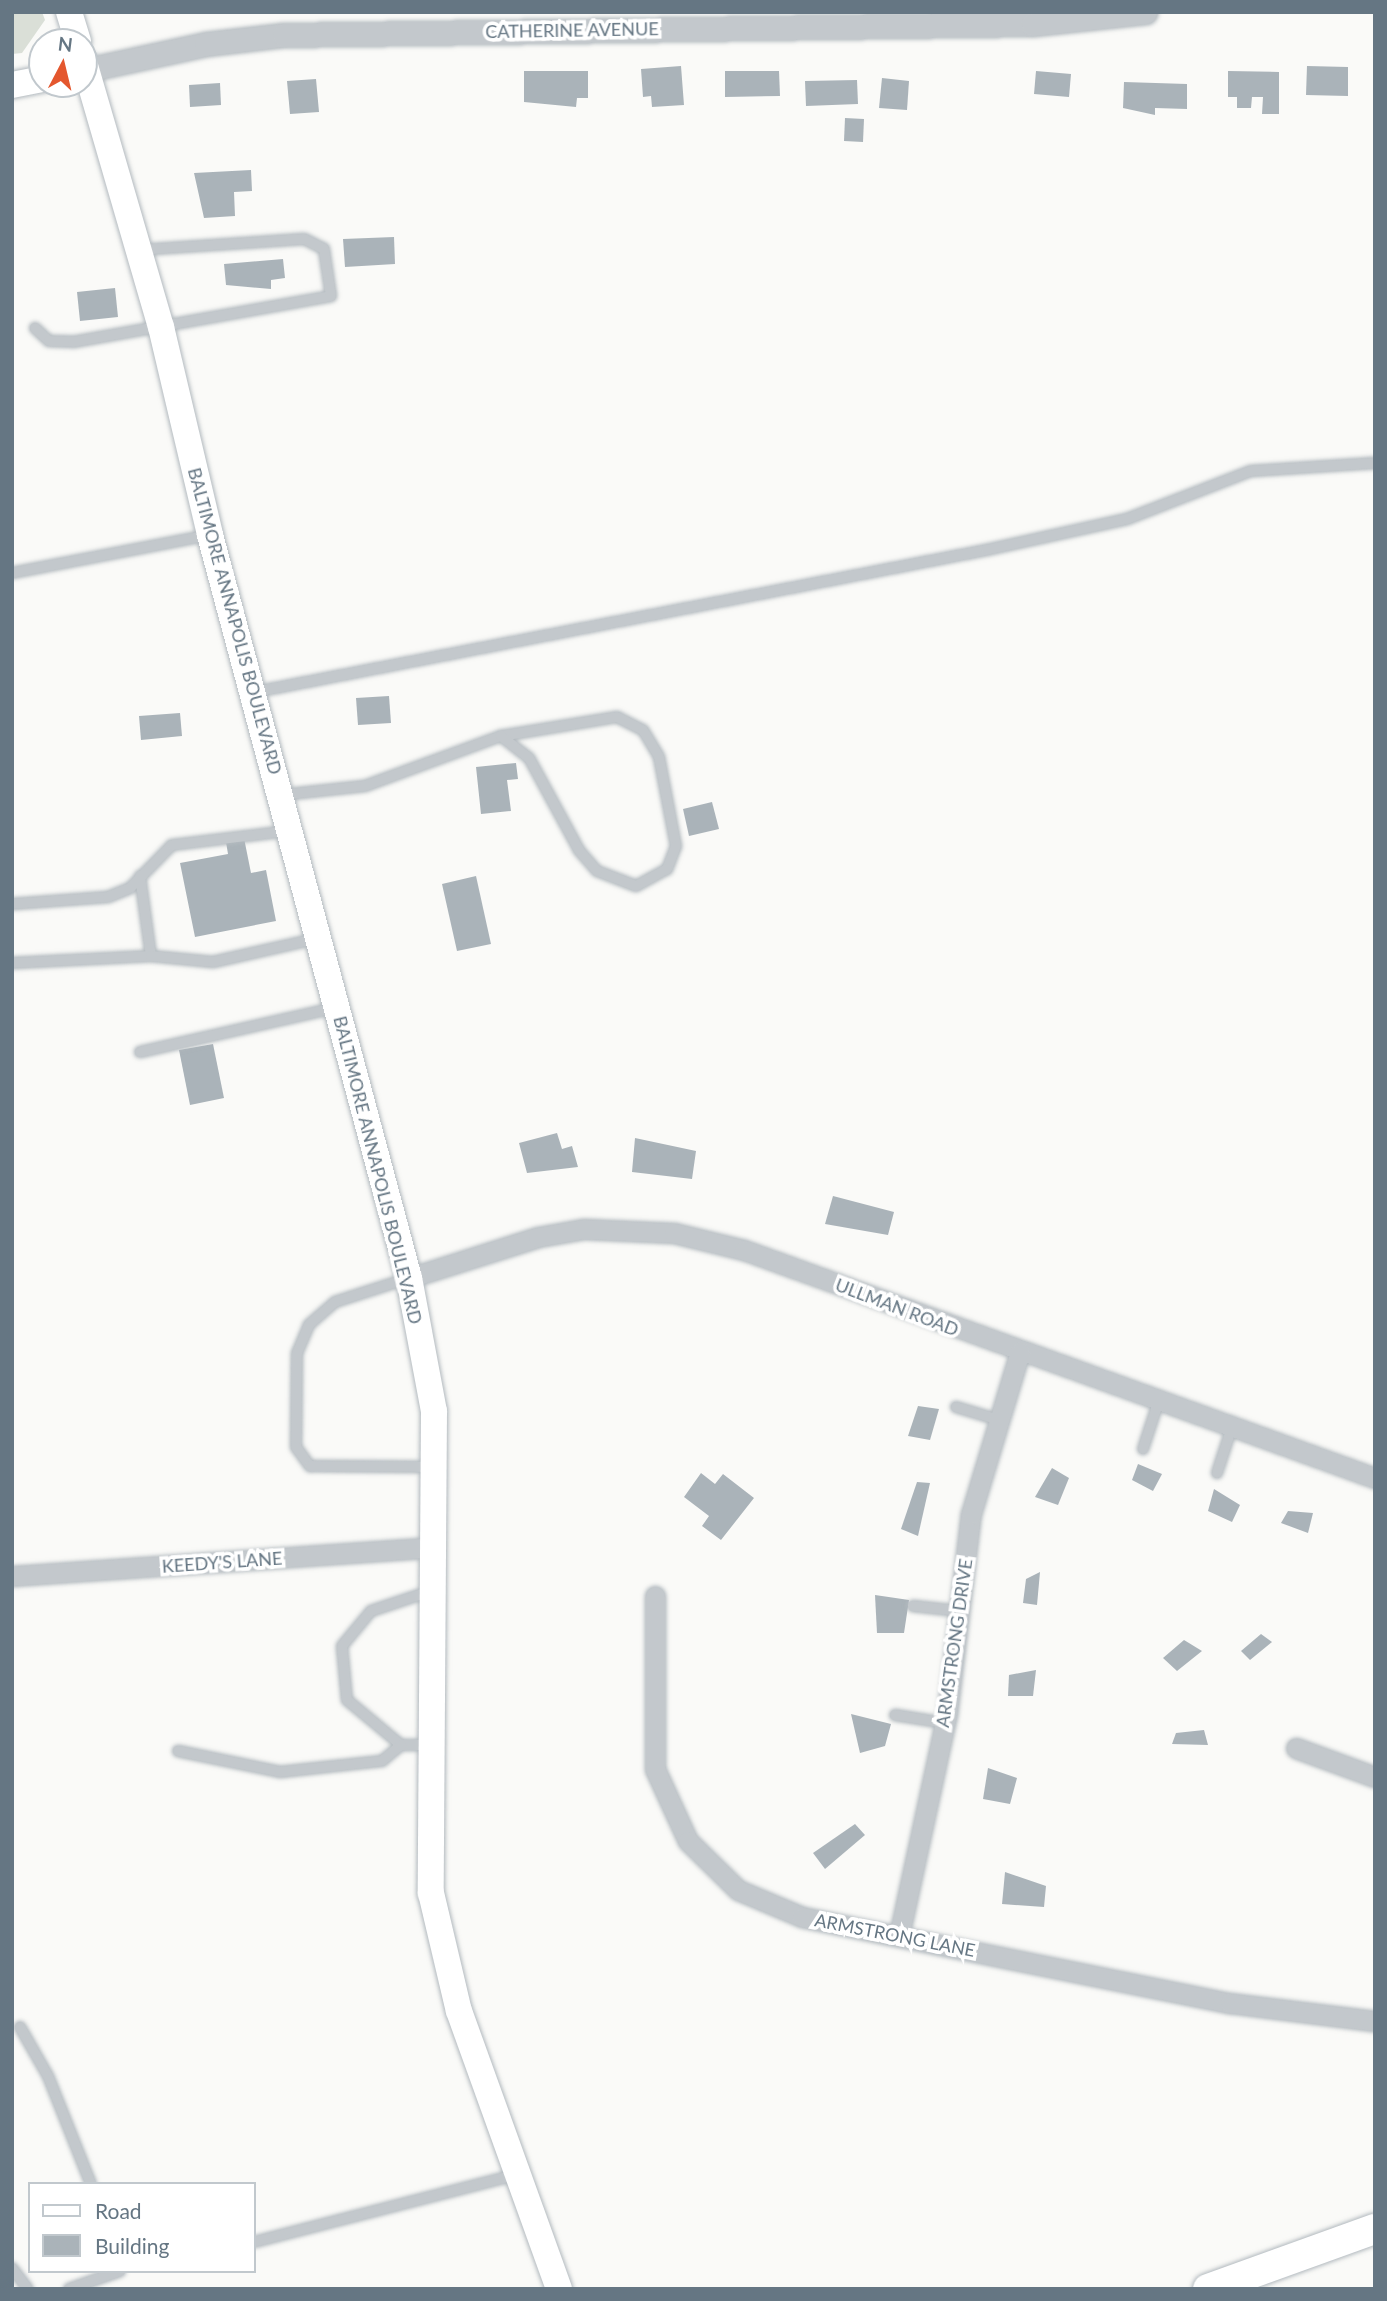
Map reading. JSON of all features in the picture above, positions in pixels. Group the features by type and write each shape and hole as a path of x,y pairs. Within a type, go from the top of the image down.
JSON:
{"main road":[{"name":"BALTIMORE ANNAPOLIS BOULEVARD","path":"94,98 161,327 210,535 256,692 290,831 409,1278 434,1410 429,1745 431,1893 458,2011 559,2289"},
{"path":"1208,2289 1375,2229"}],"street":[{"name":"CATHERINE AVENUE","path":"98,65 206,44 284,35 699,20 1033,24 1144,12"},
{"name":"ULLMAN ROAD","path":"409,1278 538,1237 584,1229 674,1233 744,1250 1231,1430 1375,1478"},
{"name":"ARMSTRONG DRIVE","path":"899,1936 945,1723 971,1514 1020,1352"},
{"name":"KEEDY'S LANE","path":"12,1576 432,1547"},
{"name":"ARMSTRONG LANE","path":"654,1596 651,1737 668,1806 688,1841 718,1876 770,1907 1230,2003 1375,2021"},
{"path":"1296,1748 1375,1777"}],"lane":[{"path":"35,328 41,338 64,343 331,296 324,249 304,239 139,250"},
{"path":"256,692 986,550 1126,519 1251,471 1375,464"},
{"path":"12,573 210,535"},
{"path":"281,795 376,783 501,736 598,716 635,723 659,757 676,846 667,869 636,886 597,871 572,839 530,758 501,736"},
{"path":"12,904 108,897 140,876 172,845 290,831"},
{"path":"140,876 151,956"},
{"path":"12,963 151,956 213,962 319,938"},
{"path":"141,1052 338,1007"},
{"path":"409,1278 335,1303 309,1325 297,1353 296,1447 310,1466 433,1466"},
{"path":"1143,1449 1158,1403"},
{"path":"956,1408 999,1420"},
{"path":"1217,1473 1231,1430"},
{"path":"401,1745 347,1700 342,1646 370,1611 431,1591"},
{"path":"913,1605 959,1611"},
{"path":"895,1715 945,1723"},
{"path":"178,1751 280,1772 383,1760 401,1745 429,1745"},
{"path":"20,2027 48,2076 89,2182"},
{"path":"256,2241 518,2174"},
{"path":"12,2268 28,2289"},
{"path":"69,2289 114,2273"}],"shaded area":[{"path":"12,12 42,12 45,20 39,28 28,28 28,44 22,53 12,54"}],"building":[{"path":"681,66 684,105 652,107 651,96 643,97 641,69"},
{"path":"1307,66 1348,67 1348,96 1306,95"},
{"path":"524,71 588,71 588,98 577,98 576,107 524,102"},
{"path":"725,71 779,71 780,96 725,97"},
{"path":"1036,71 1071,74 1069,97 1034,94"},
{"path":"1228,71 1279,72 1279,114 1262,114 1263,97 1252,97 1251,108 1237,108 1237,97 1228,97"},
{"path":"882,78 909,81 907,110 879,108"},
{"path":"316,79 319,112 290,114 287,81"},
{"path":"857,80 858,104 806,106 805,81"},
{"path":"1124,82 1187,84 1187,109 1155,108 1155,115 1123,108"},
{"path":"220,83 221,105 190,107 189,85"},
{"path":"845,118 864,119 863,142 844,141"},
{"path":"251,170 252,191 234,192 235,216 204,218 194,173"},
{"path":"394,237 395,264 345,267 343,239"},
{"path":"283,259 285,278 271,280 271,289 226,285 224,264"},
{"path":"115,288 118,317 80,321 77,292"},
{"path":"389,696 391,723 358,725 356,698"},
{"path":"180,713 182,736 141,740 139,716"},
{"path":"516,763 518,779 507,780 511,811 481,814 476,767"},
{"path":"712,802 719,829 689,836 683,809"},
{"path":"244,838 251,873 266,870 276,921 195,937 180,863 228,854 226,842"},
{"path":"476,876 491,944 457,951 442,884"},
{"path":"213,1044 224,1098 190,1105 179,1050"},
{"path":"557,1133 562,1149 572,1146 578,1167 527,1173 519,1143"},
{"path":"635,1138 696,1151 692,1179 632,1172"},
{"path":"833,1196 894,1212 888,1235 825,1224"},
{"path":"918,1406 939,1409 930,1440 908,1436"},
{"path":"1138,1464 1162,1474 1153,1491 1132,1480"},
{"path":"1052,1468 1069,1478 1058,1505 1035,1497"},
{"path":"701,1473 715,1484 723,1474 754,1498 721,1540 702,1526 709,1516 684,1497"},
{"path":"917,1482 930,1483 918,1536 901,1529"},
{"path":"1214,1489 1240,1505 1232,1522 1208,1511"},
{"path":"1288,1511 1313,1513 1308,1533 1281,1523"},
{"path":"1040,1572 1037,1605 1023,1603 1026,1579"},
{"path":"875,1595 909,1600 904,1633 877,1633"},
{"path":"1261,1634 1272,1642 1250,1660 1241,1651"},
{"path":"1184,1640 1202,1651 1177,1671 1163,1658"},
{"path":"1036,1670 1033,1696 1008,1696 1009,1675"},
{"path":"851,1714 891,1724 885,1746 860,1753"},
{"path":"1204,1730 1208,1745 1172,1744 1176,1733"},
{"path":"988,1768 1017,1778 1010,1804 983,1799"},
{"path":"855,1824 865,1835 825,1869 813,1853"},
{"path":"1005,1872 1046,1886 1044,1907 1002,1904"}]}
